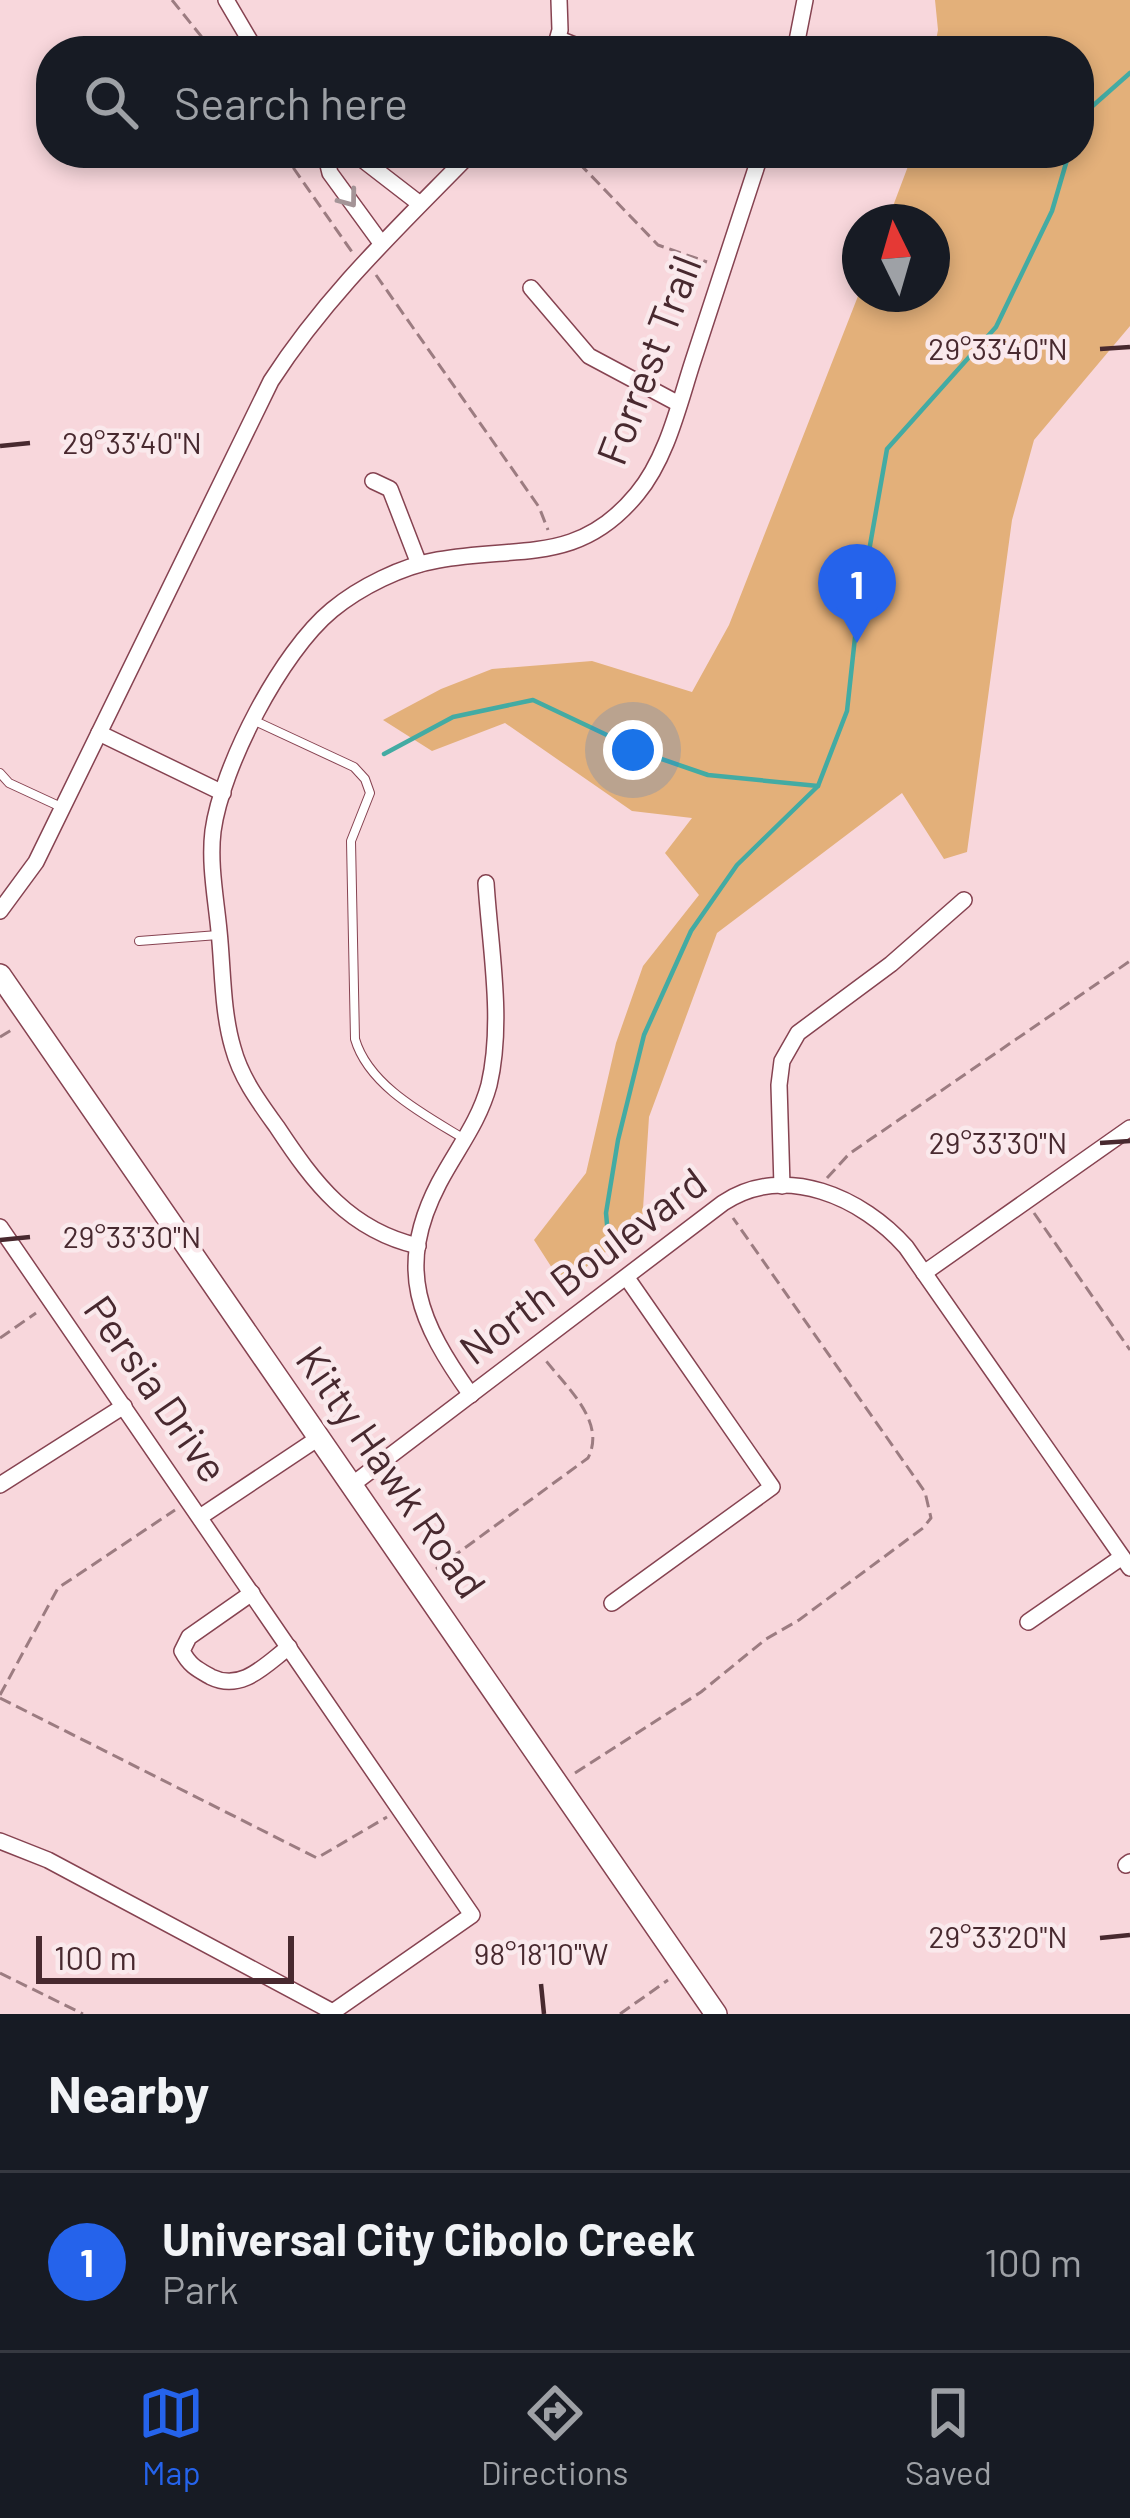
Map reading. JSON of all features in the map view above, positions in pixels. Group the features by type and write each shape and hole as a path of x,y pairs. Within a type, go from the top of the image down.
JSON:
{"street":[{"path":"226,0 247,36"},
{"path":"557,36 559,0"},
{"path":"798,36 805,0"},
{"path":"329,168 381,243"},
{"path":"373,168 420,204"},
{"path":"0,910 36,862 271,381 299,338 364,259 456,168"},
{"name":"Forrest Trail","path":"418,1246 368,1228 338,1208 312,1180 247,1084 229,1034 212,862 213,831 224,793 288,657 332,610 370,585 418,564 553,549 592,534 641,490 679,404 756,168"},
{"path":"531,288 589,356 679,404"},
{"path":"373,482 391,489 418,564"},
{"path":"99,733 224,793"},
{"path":"471,1395 438,1348 424,1318 417,1286 418,1246 440,1181 466,1140 489,1083 495,1038 486,883"},
{"path":"782,1186 779,1085 782,1061 798,1033 879,974 964,900"},
{"name":"Kitty Hawk Road","path":"0,975 716,2014"},
{"path":"924,1273 1130,1127"},
{"name":"North Boulevard","path":"353,1484 735,1194 782,1186 821,1191 862,1206 886,1224 1126,1563"},
{"name":"Persia Drive","path":"0,1227 472,1915 331,2013"},
{"path":"612,1603 772,1487 627,1278"},
{"path":"0,1485 124,1406"},
{"path":"200,1517 320,1437"},
{"path":"1028,1622 1126,1563"},
{"path":"252,1592 189,1637 182,1651 190,1666 225,1684 245,1680 289,1647"},
{"path":"0,1841 48,1860 331,2013"}],"lane":[{"path":"255,721 354,767 365,778 370,793 350,841 355,1039 367,1064 399,1096 466,1140"},
{"path":"0,773 62,808"},
{"path":"139,941 219,935"}],"path":[{"path":"172,0 201,36"},
{"path":"293,168 349,250 364,259 539,507 553,549"},
{"path":"584,168 658,245 724,268"},
{"path":"821,1191 832,1170 849,1154 1130,961"},
{"path":"1026,1201 1130,1350"},
{"path":"558,1784 701,1692 931,1518 925,1492 723,1203"},
{"path":"0,1338 52,1302"},
{"path":"420,1581 588,1458 596,1443 593,1424 536,1347"},
{"path":"189,1501 58,1588 0,1696 316,1858 400,1809"},
{"path":"620,2014 685,1968"},
{"path":"0,1972 83,2014"}],"shaded area":[{"path":"935,0 1130,0 1130,326 1034,440 1012,520 967,852 944,859 902,793 717,933 649,1117 642,1224 563,1285 534,1240 586,1173 616,1043 643,966 699,895 665,853 692,818 632,811 505,723 432,751 383,720 492,669 592,661 692,692 729,625 852,312 950,312 950,204 894,204 907,168 1094,168 1094,36 937,36"}],"waterway":[{"path":"1094,105 1130,73"},
{"path":"608,1235 606,1213 618,1140 644,1035 691,931 737,865 818,786 847,711 857,619 887,449 996,327 1052,211 1065,168"},
{"path":"384,754 453,717 533,700 647,754 708,775 818,786"}],"place":[{"name":"Universal City Cibolo Creek","path":"857,643"}]}
